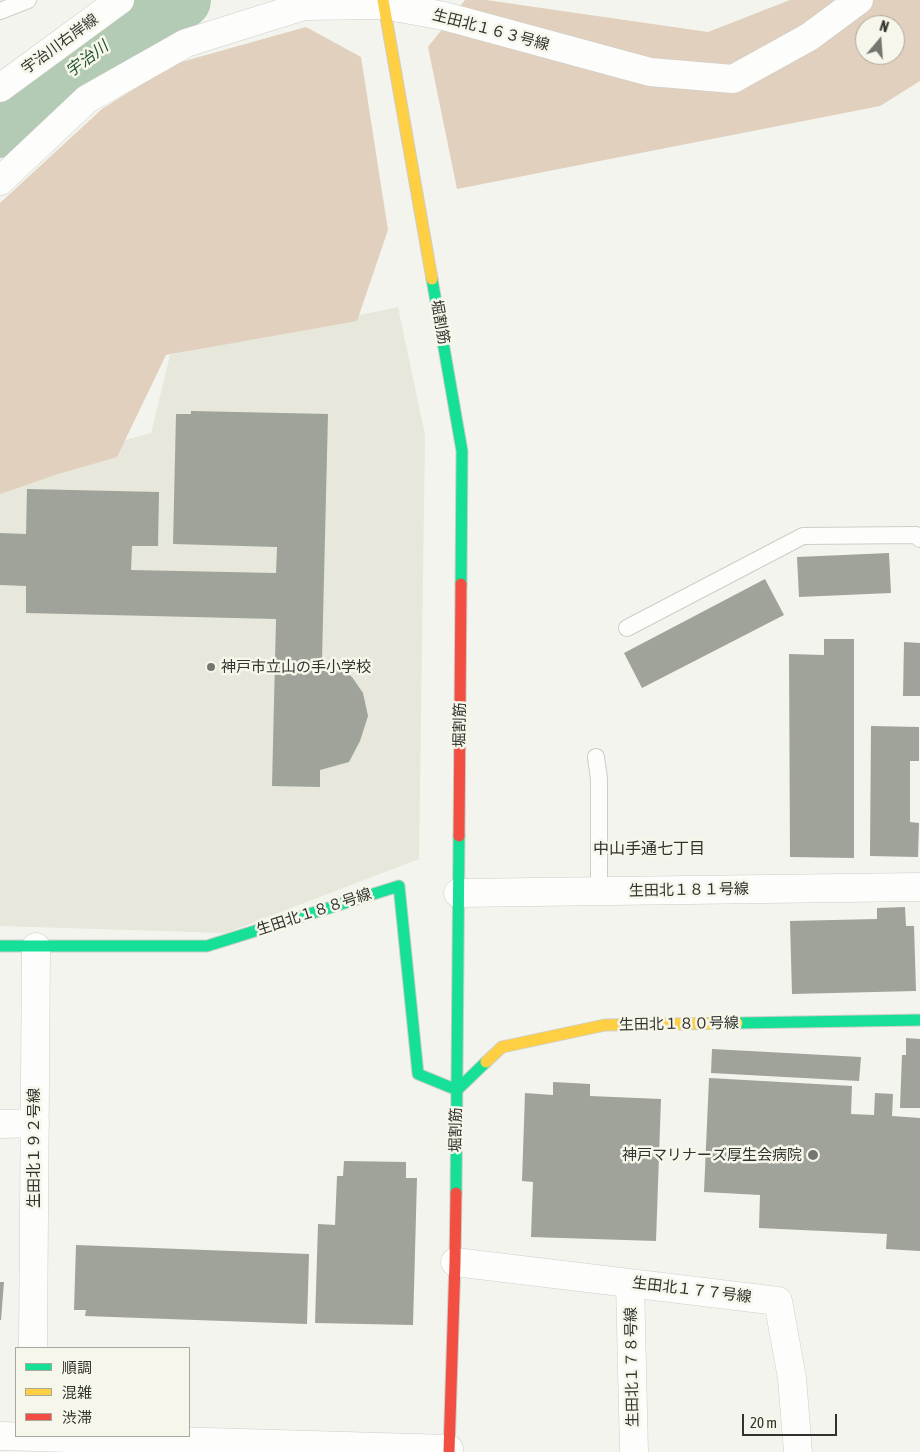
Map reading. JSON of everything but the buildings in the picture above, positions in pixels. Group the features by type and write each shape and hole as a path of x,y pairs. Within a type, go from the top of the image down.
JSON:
{"street":[{"name":"宇治川右岸線","path":"0,88 120,0"},
{"name":"生田北１６３号線","path":"0,181 87,98 186,43 304,6 383,2 444,16 650,72 734,79 809,37 859,0"},
{"name":"堀割筋","path":"383,2 462,451 455,1262 449,1451"},
{"name":"生田北１８８号線","path":"0,946 207,946 399,886 418,1074 457,1090"},
{"name":"生田北１８１号線","path":"458,893 920,887"},
{"name":"生田北１９２号線","path":"34,1347 36,947"},
{"name":"生田北１８０号線","path":"457,1090 502,1047 604,1025 920,1020"},
{"path":"0,1124 34,1123"},
{"name":"生田北１７７号線","path":"455,1262 778,1301 792,1378 798,1452"},
{"name":"生田北１７８号線","path":"630,1283 634,1452"},
{"path":"0,1436 15,1436"},
{"path":"33,1437 33,1452"},
{"path":"61,1437 449,1451"}],"lane":[{"path":"0,10 28,0"},
{"path":"627,628 803,536 916,535 920,539"},
{"path":"596,756 599,779 599,891"}],"shaded area":[{"path":"465,0 486,0 708,32 790,0 920,0 920,81 880,106 457,189 428,47"},
{"path":"306,27 361,57 388,230 357,321 166,355 117,457 58,474 0,494 0,203 102,109 174,64"},
{"name":"神戸市立山の手小学校","path":"398,307 425,435 419,859 226,933 0,926 0,475 151,433 170,355"}],"waterway":[{"name":"宇治川","path":"0,129 38,95 134,23 182,0"}],"traffic: fast":[{"path":"432,279 462,451 461,584"},
{"path":"456,1193 459,836"},
{"path":"0,946 207,946 399,886 418,1074 457,1090 486,1062"},
{"path":"737,1023 920,1020"}],"traffic: slow":[{"path":"383,0 432,279"},
{"path":"486,1062 502,1047 605,1025 737,1023"}],"traffic: jam":[{"path":"459,836 461,584"},
{"path":"449,1452 456,1193"}],"place":[{"name":"神戸市立山の手小学校","path":"211,667"},
{"name":"神戸マリナーズ厚生会病院","path":"813,1155"}],"district":[{"name":"中山手通七丁目","path":"649,849"}]}
